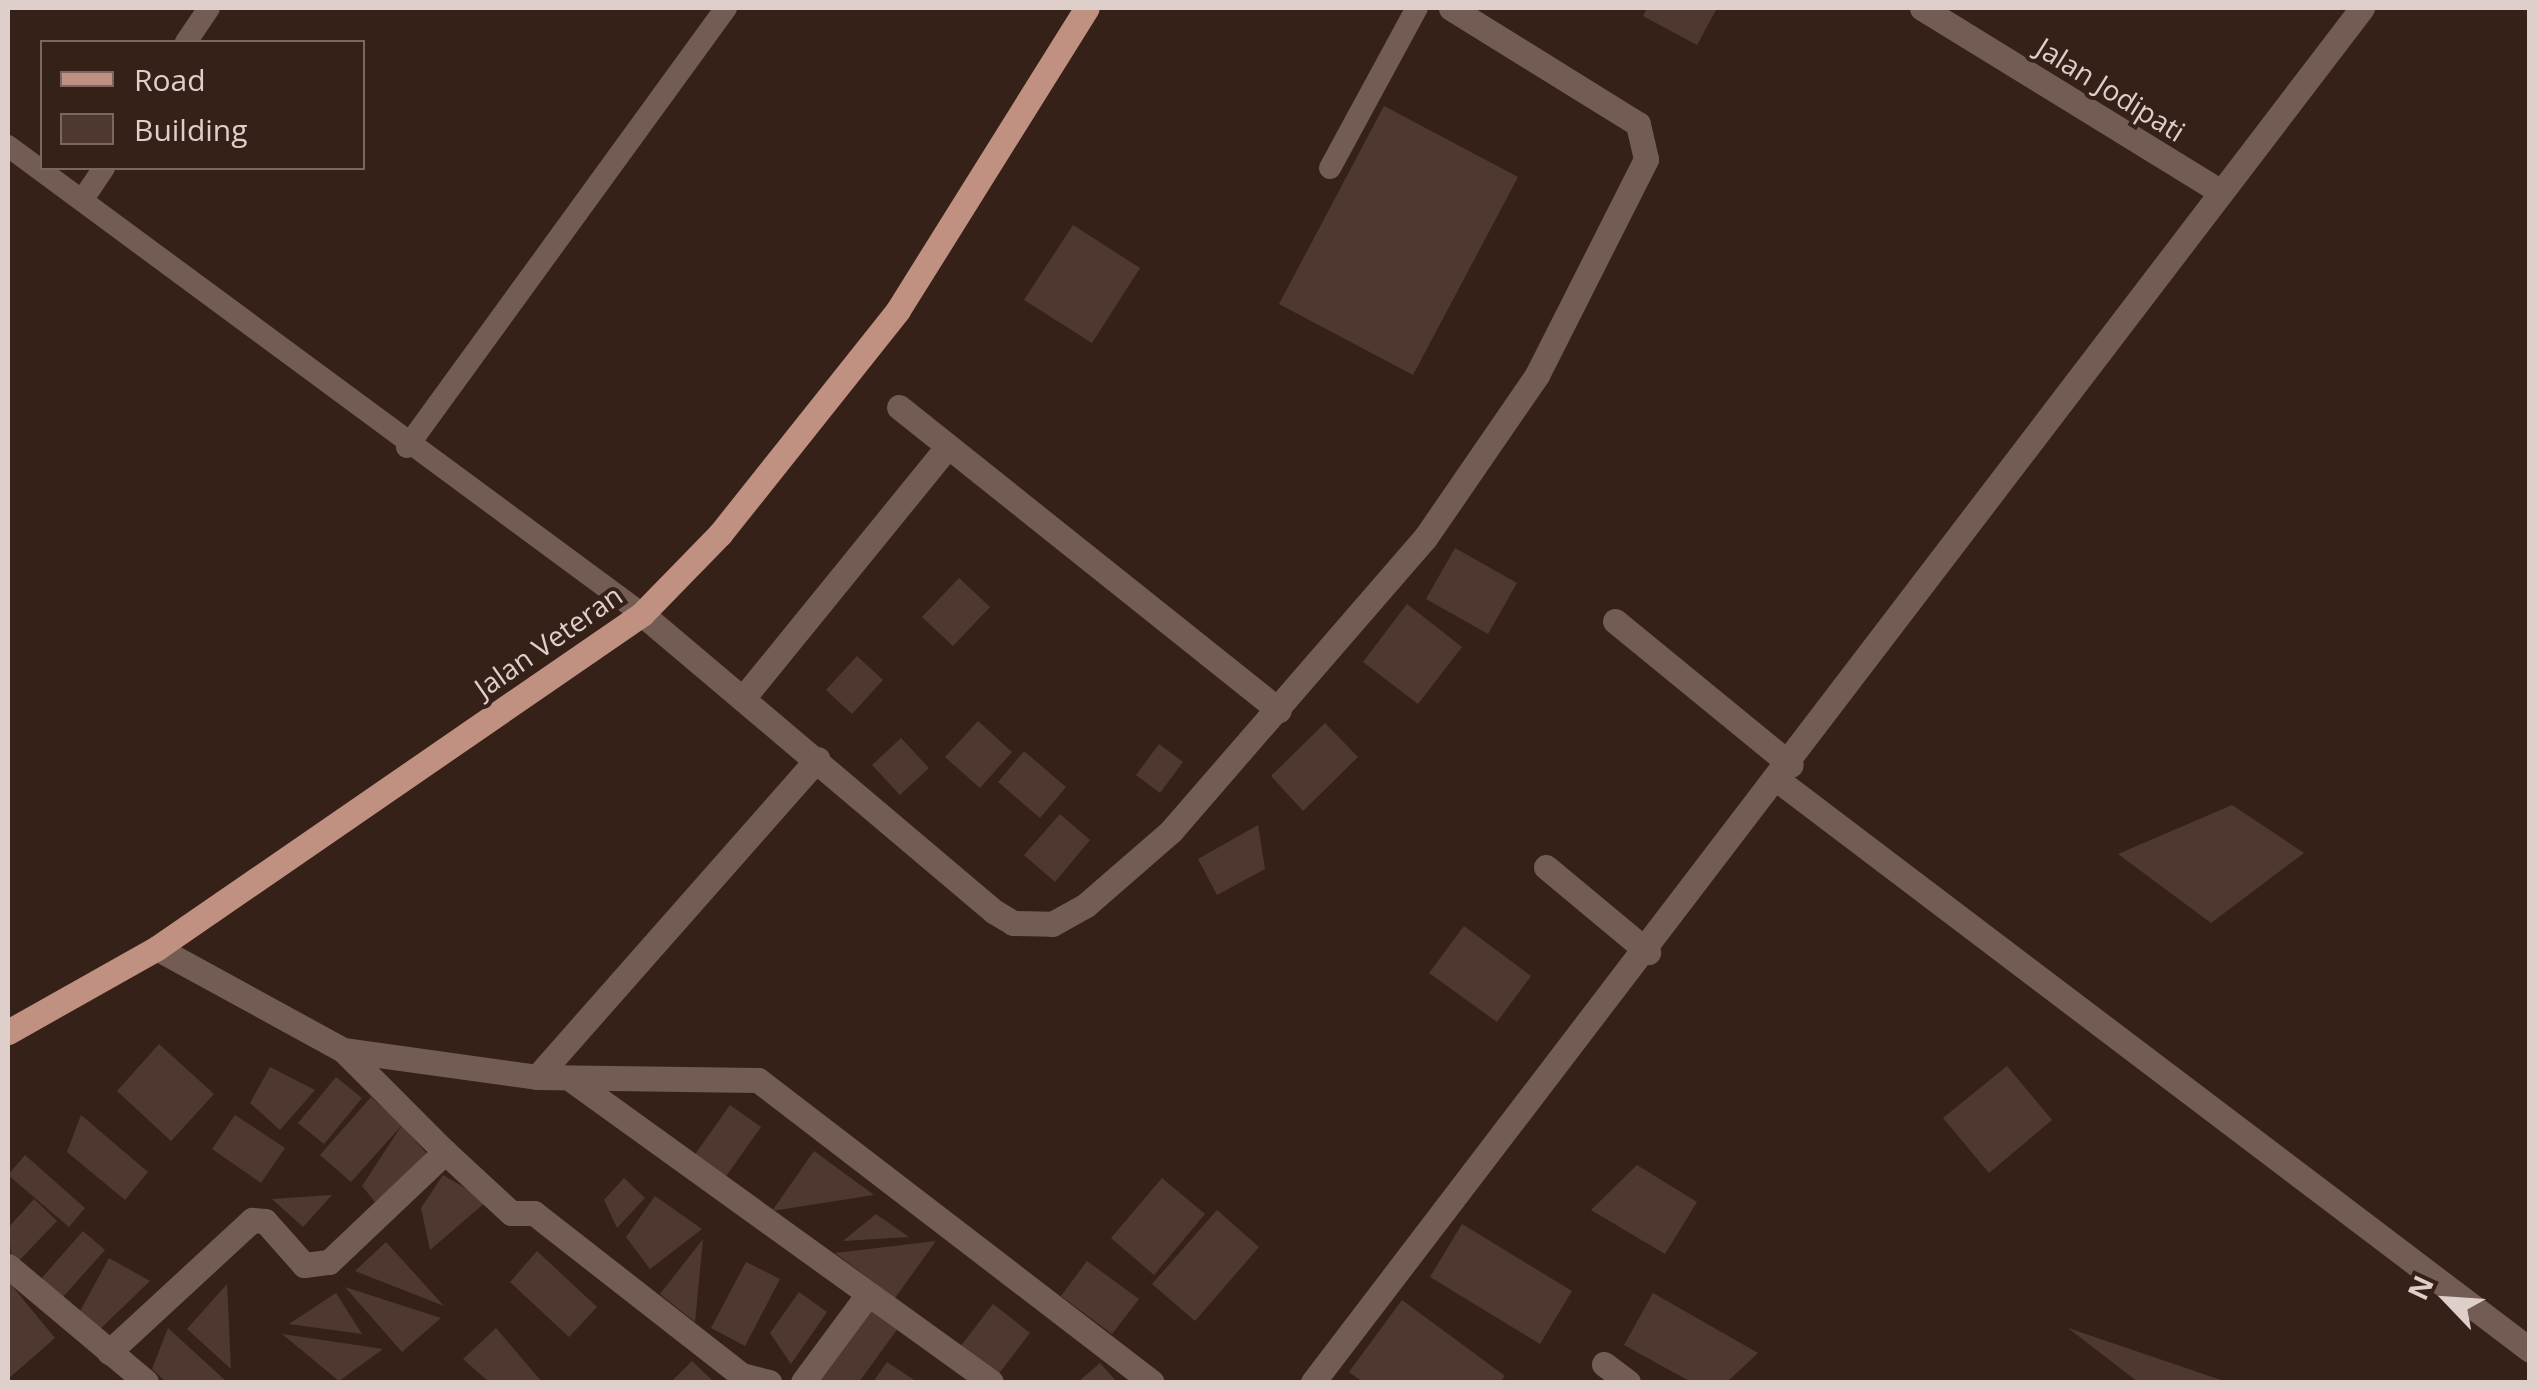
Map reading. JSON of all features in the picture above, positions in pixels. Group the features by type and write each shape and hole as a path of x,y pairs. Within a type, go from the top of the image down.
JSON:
{"main road":[{"name":"Jalan Veteran","path":"8,1032 158,948 642,614 720,534 898,310 1087,8"}],"street":[{"path":"642,614 995,912 1014,923 1052,924 1171,830 1425,538 1537,375 1646,159 1638,124 1451,8"},
{"name":"Jalan Jodipati","path":"1922,8 2218,190"},
{"path":"1313,1382 1785,773 2218,190 2362,8"},
{"path":"899,407 1279,710"},
{"path":"744,697 947,447"},
{"path":"1615,621 1785,773 2530,1350"},
{"path":"537,1077 817,759"},
{"path":"1546,867 1648,952"},
{"path":"158,948 342,1050 511,1214 534,1214 741,1375 770,1382"},
{"path":"342,1050 572,1080 758,1080 1152,1382"},
{"path":"572,1080 991,1382"},
{"path":"109,1352 252,1220 265,1220 304,1265 328,1262 445,1152"},
{"path":"8,1266 146,1382"},
{"path":"802,1382 868,1294"},
{"path":"1604,1364 1628,1382"}],"lane":[{"path":"187,40 210,8"},
{"path":"408,447 726,8"},
{"path":"1330,168 1417,8"},
{"path":"8,146 40,167"},
{"path":"44,170 84,196 408,447 642,614"},
{"path":"84,196 103,170"}],"building":[{"path":"1647,8 1717,8 1697,45 1643,16"},
{"path":"1384,106 1518,177 1413,375 1279,304"},
{"path":"1073,225 1140,268 1092,343 1024,300"},
{"path":"1455,548 1517,583 1488,634 1426,599"},
{"path":"959,578 990,607 953,646 922,617"},
{"path":"1407,604 1462,647 1418,704 1363,662"},
{"path":"857,656 883,680 852,714 826,690"},
{"path":"978,721 1012,752 980,788 945,757"},
{"path":"1325,723 1358,757 1303,811 1271,776"},
{"path":"901,738 929,768 900,795 872,765"},
{"path":"1159,744 1183,762 1160,793 1136,775"},
{"path":"1024,751 1066,787 1040,818 998,782"},
{"path":"2232,805 2304,853 2211,923 2118,854"},
{"path":"1060,814 1090,840 1055,882 1024,855"},
{"path":"1258,825 1265,869 1217,895 1198,859"},
{"path":"1464,926 1531,976 1497,1022 1429,973"},
{"path":"159,1044 214,1094 171,1141 117,1091"},
{"path":"2007,1066 2052,1120 1989,1173 1943,1118"},
{"path":"270,1067 315,1090 280,1130 250,1103"},
{"path":"336,1077 362,1098 324,1144 298,1123"},
{"path":"371,1097 402,1125 351,1182 320,1155"},
{"path":"730,1105 761,1127 722,1182 691,1160"},
{"path":"81,1115 148,1172 125,1200 67,1152"},
{"path":"235,1115 285,1148 261,1183 212,1149"},
{"path":"402,1125 428,1155 375,1202 362,1186"},
{"path":"814,1151 874,1195 772,1211"},
{"path":"25,1155 85,1208 69,1227 8,1175"},
{"path":"1637,1165 1697,1202 1665,1254 1591,1210"},
{"path":"443,1175 487,1201 430,1250 421,1208"},
{"path":"624,1178 645,1198 617,1228 604,1200"},
{"path":"1162,1178 1205,1214 1154,1275 1111,1238"},
{"path":"332,1195 303,1227 272,1199"},
{"path":"655,1196 702,1229 650,1269 626,1237"},
{"path":"34,1199 57,1221 13,1267 8,1228"},
{"path":"1217,1210 1259,1247 1195,1321 1152,1284"},
{"path":"876,1214 909,1237 843,1241"},
{"path":"1462,1224 1572,1291 1540,1344 1430,1277"},
{"path":"83,1231 105,1250 62,1298 40,1280"},
{"path":"703,1239 695,1322 660,1294"},
{"path":"936,1241 895,1298 835,1253"},
{"path":"386,1242 444,1306 355,1271"},
{"path":"537,1251 597,1307 569,1337 510,1282"},
{"path":"109,1258 150,1281 96,1333 78,1315"},
{"path":"1087,1261 1139,1299 1112,1334 1061,1296"},
{"path":"746,1262 780,1279 745,1346 711,1328"},
{"path":"8,1281 55,1338 8,1379"},
{"path":"227,1284 231,1369 187,1329"},
{"path":"345,1287 441,1318 402,1352"},
{"path":"799,1292 827,1312 791,1364 770,1333"},
{"path":"336,1293 362,1334 289,1324"},
{"path":"1653,1293 1758,1353 1727,1382 1691,1382 1624,1345"},
{"path":"1402,1300 1505,1376 1500,1382 1363,1382 1349,1372"},
{"path":"868,1304 899,1327 859,1382 811,1382"},
{"path":"993,1304 1030,1333 997,1376 960,1347"},
{"path":"168,1328 227,1382 166,1382 152,1369"},
{"path":"496,1328 542,1382 489,1382 463,1359"},
{"path":"2068,1328 2227,1382 2138,1382"},
{"path":"282,1334 383,1349 339,1381"},
{"path":"692,1361 714,1382 671,1382"},
{"path":"887,1362 917,1382 873,1382"},
{"path":"1100,1363 1117,1382 1078,1382"}]}
